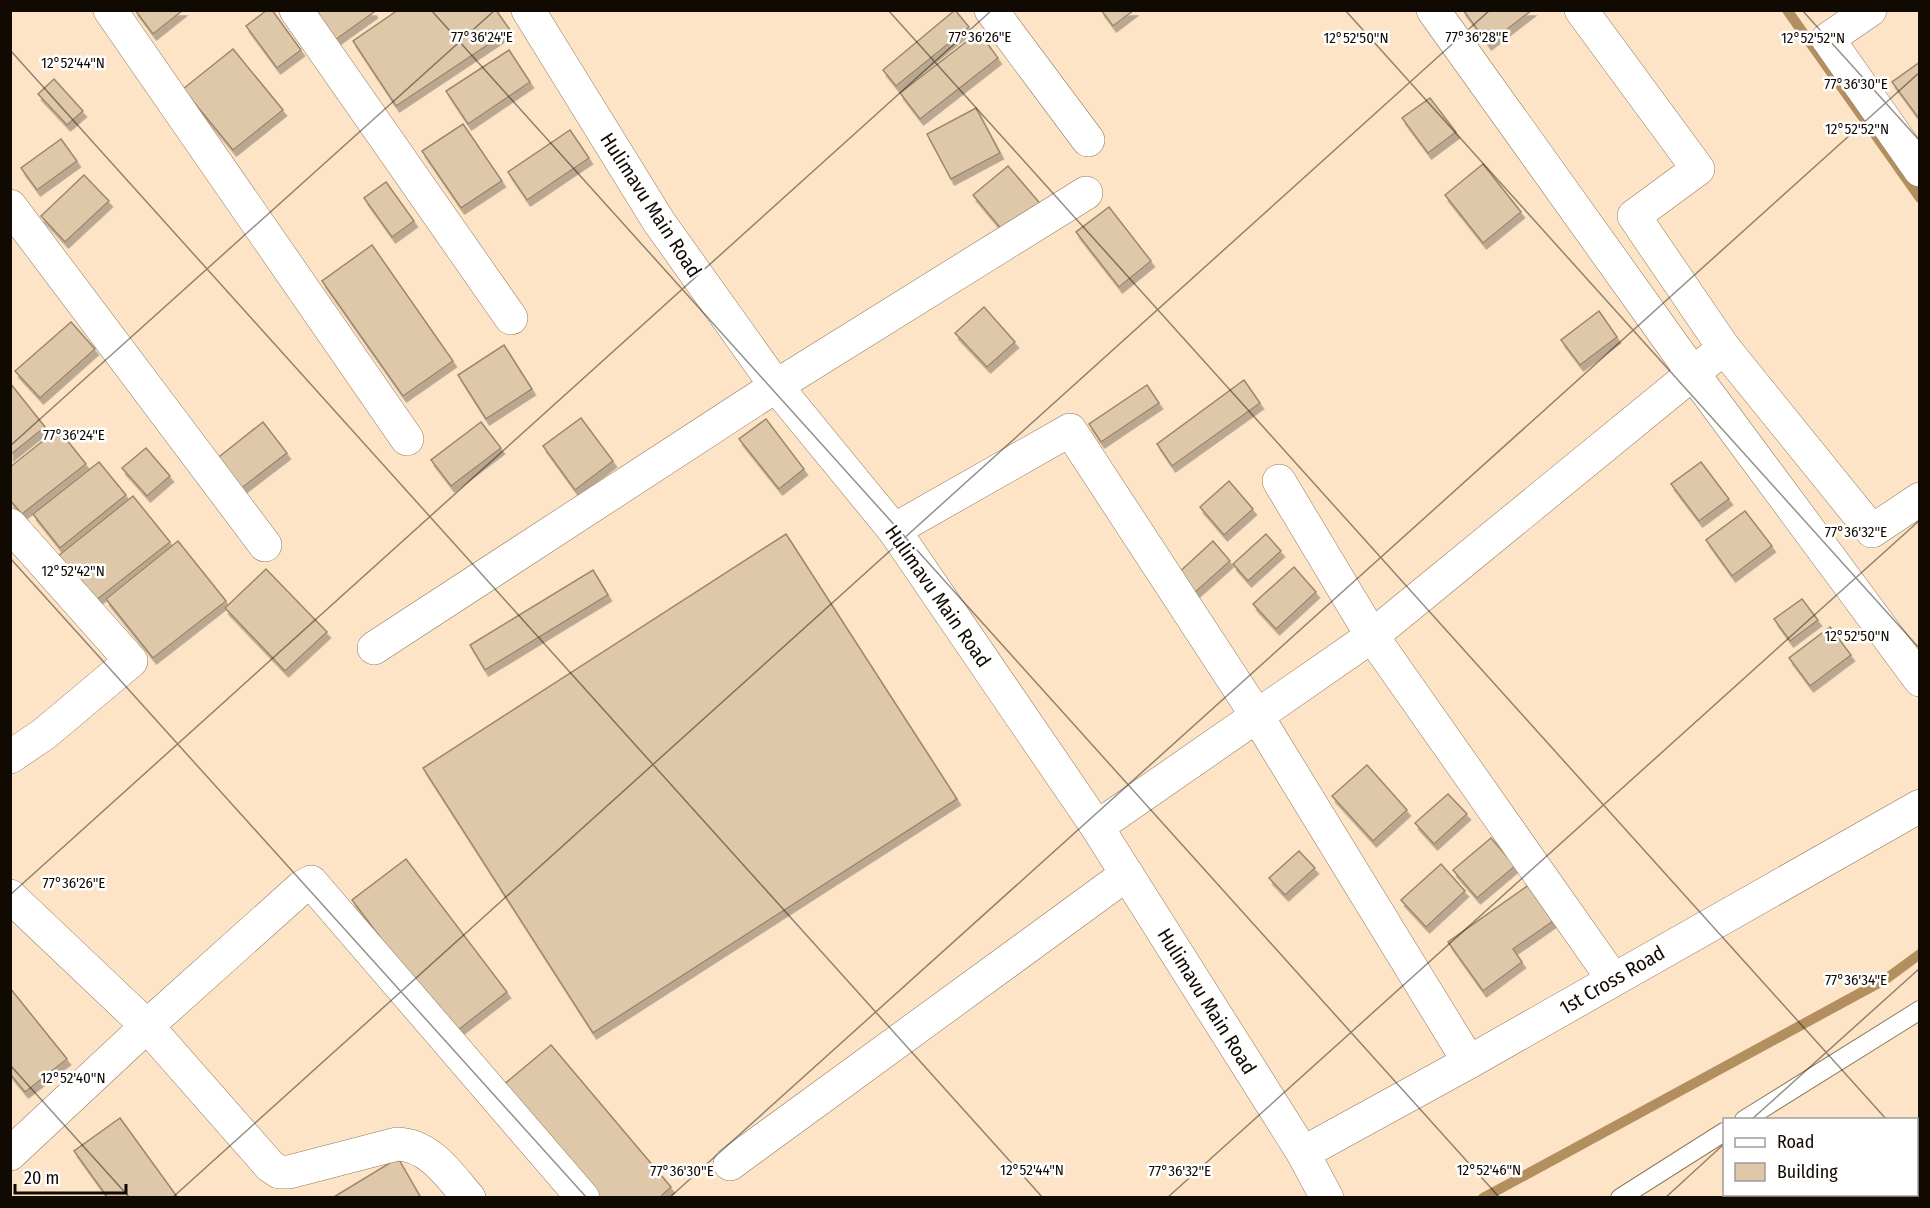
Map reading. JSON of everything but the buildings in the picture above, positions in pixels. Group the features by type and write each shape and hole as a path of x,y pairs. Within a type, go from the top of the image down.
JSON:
{"street":[{"path":"110,10 407,439"},
{"path":"296,10 511,318"},
{"name":"Hulimavu Main Road","path":"528,10 659,222 776,386 894,530 1097,827 1303,1153 1327,1197"},
{"path":"992,10 1088,140"},
{"path":"1433,10 1692,372 1920,680"},
{"path":"1581,10 1698,169 1634,216 1724,348 1872,531 1920,499"},
{"path":"1870,10 1828,39 1920,170"},
{"path":"374,648 776,386 1086,193"},
{"path":"10,206 265,544"},
{"path":"1097,827 1372,636 1724,348"},
{"path":"894,530 1071,430 1257,716 1469,1062"},
{"path":"1279,481 1372,636 1613,979"},
{"path":"10,525 131,661 44,734 15,745"},
{"name":"1st Cross Road","path":"1303,1153 1469,1062 1920,806"},
{"path":"730,1164 1127,874"},
{"path":"10,1154 147,1026 302,887 311,882 583,1197"},
{"path":"10,896 147,1026 270,1166 279,1172 289,1172 397,1144 410,1144 426,1152 469,1197"}],"lane":[{"path":"1746,1118 1920,1010"},
{"path":"1620,1197 1723,1133"}],"waterway":[{"path":"1787,10 1920,198"},
{"path":"1483,1198 1886,979 1920,954"}]}
